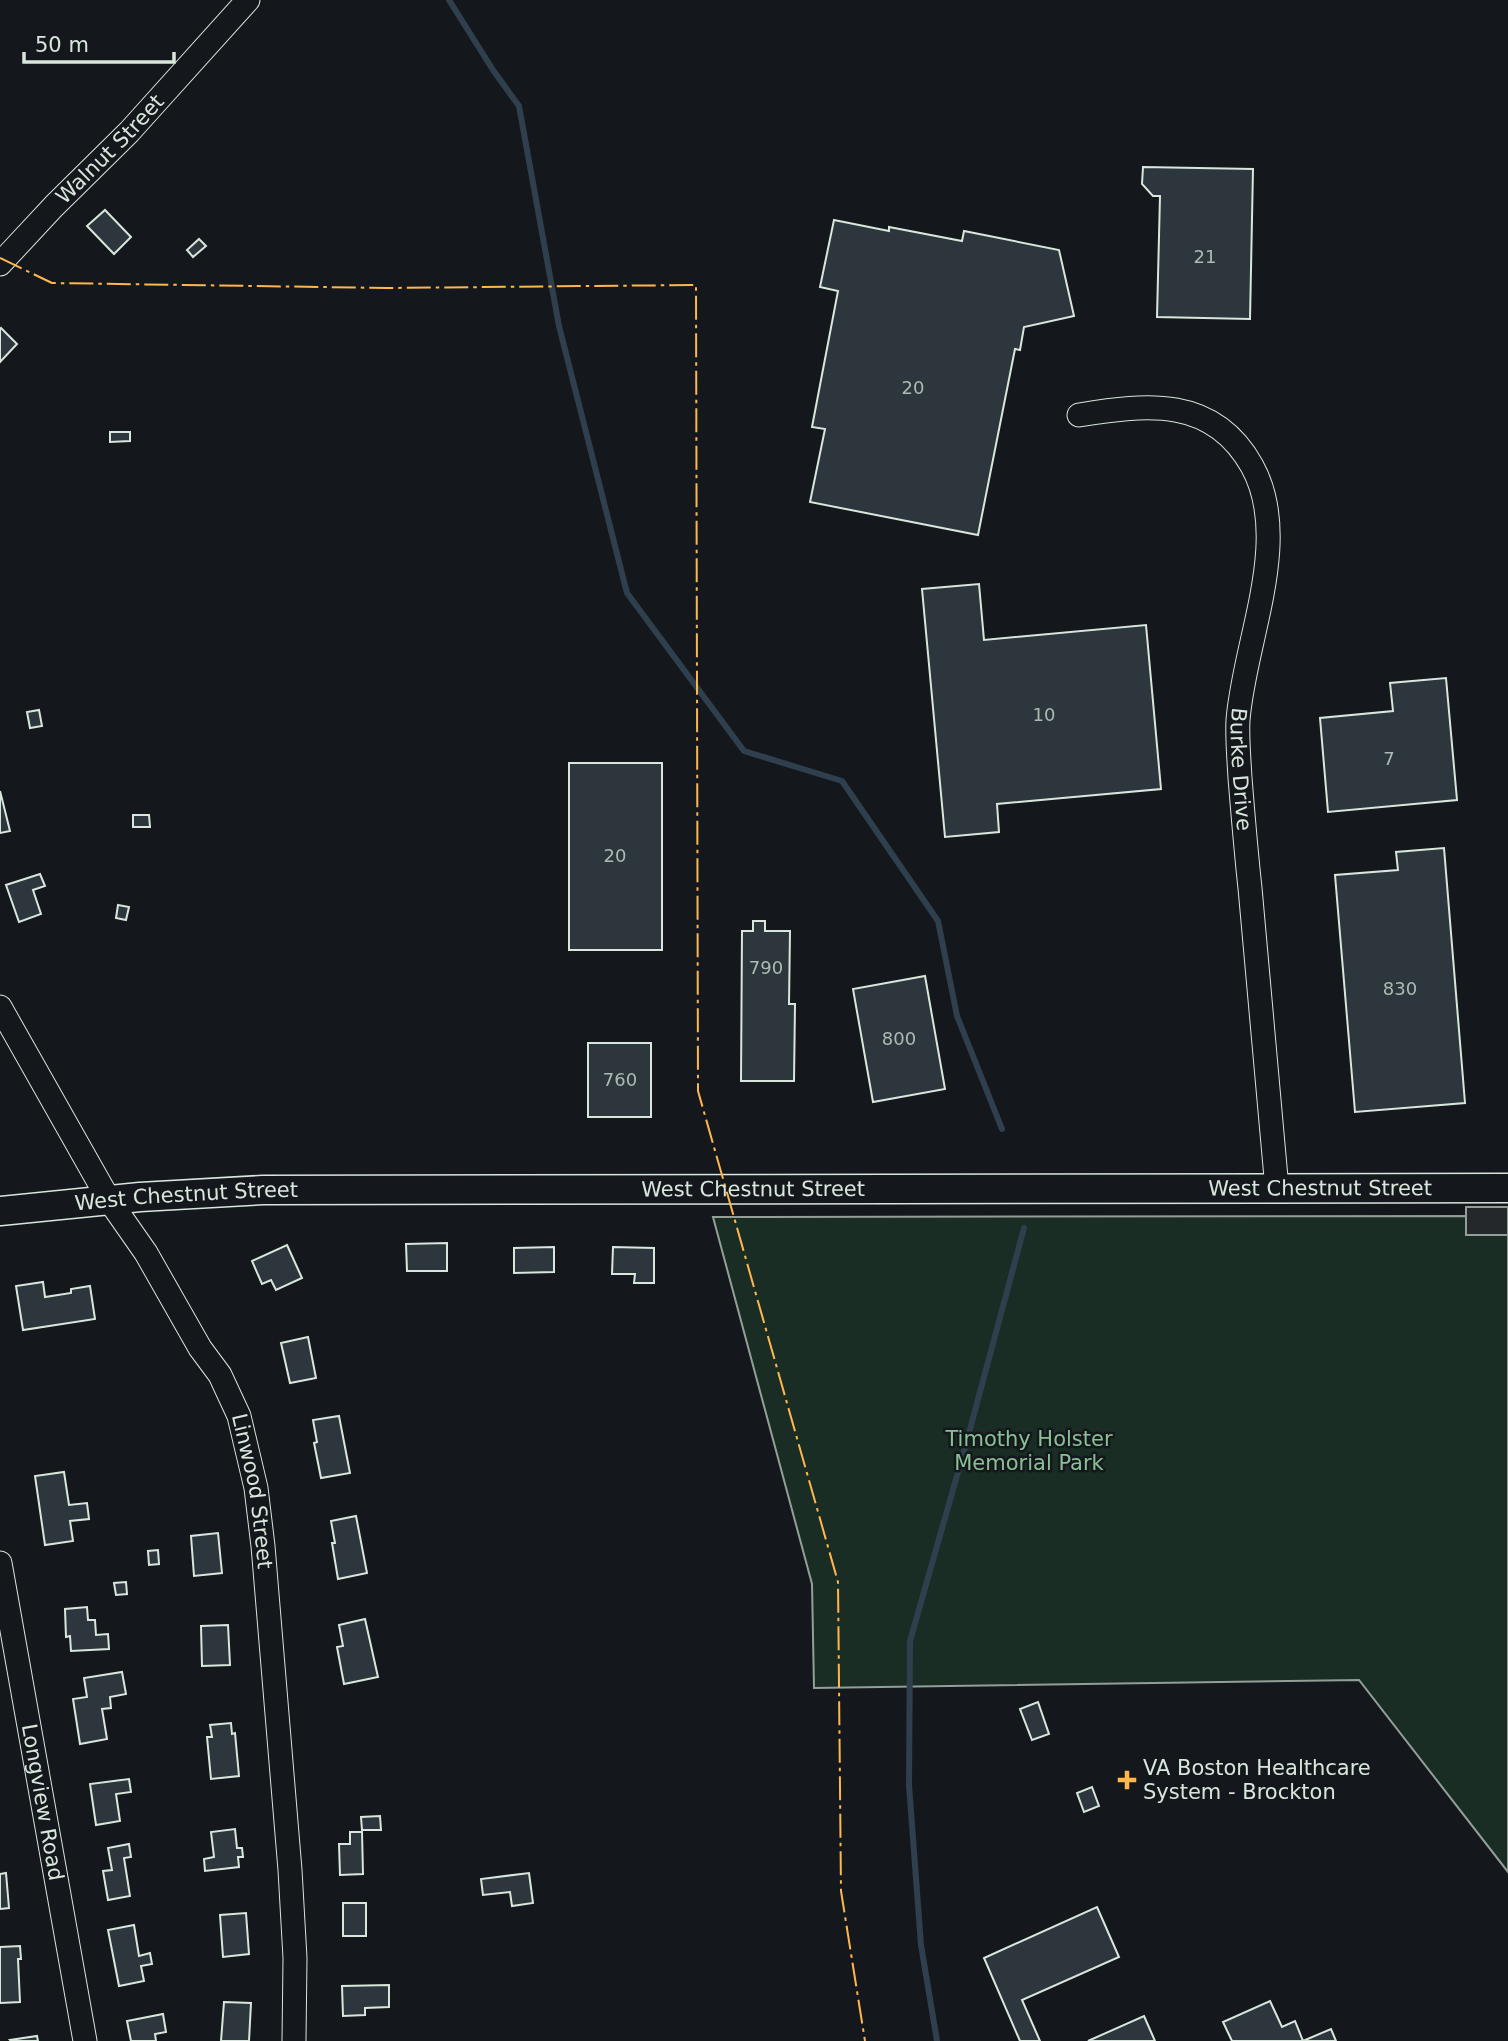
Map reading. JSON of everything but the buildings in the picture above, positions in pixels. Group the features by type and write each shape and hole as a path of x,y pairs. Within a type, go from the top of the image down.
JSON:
{"main road":[{"name":"West Chestnut Street","path":"0,1211 223,1191 304,1189 1508,1188"}],"street":[{"name":"Walnut Street","path":"0,264 129,132 247,0"},
{"name":"Burke Drive","path":"1079,415 1157,406 1197,416 1228,436 1240,449 1260,483 1265,499 1268,537 1266,562 1240,706 1238,737 1242,812 1277,1189"},
{"name":"Linwood Street","path":"0,1007 109,1200 140,1244 200,1348 220,1375 239,1416 250,1459 263,1546 290,1870 295,1958 294,2041"},
{"name":"Longview Road","path":"0,1563 85,2041"}],"green space":[{"name":"Timothy Holster Memorial Park","path":"1508,1216 1508,1872 1359,1680 814,1688 812,1584 713,1217"}],"shaded area":[{"path":"1466,1207 1508,1207 1508,1235 1466,1235"}],"waterway":[{"path":"449,0 519,106 559,326 627,593 744,751 842,781 938,921 957,1016 1002,1129"},
{"path":"937,2041 921,1945 909,1785 910,1641 1024,1228"}],"power":[{"path":"0,258 52,283 387,288 696,285 698,1091 838,1582 841,1891 865,2041"}],"place":[{"name":"VA Boston Healthcare System - Brockton","path":"1127,1780"}]}
